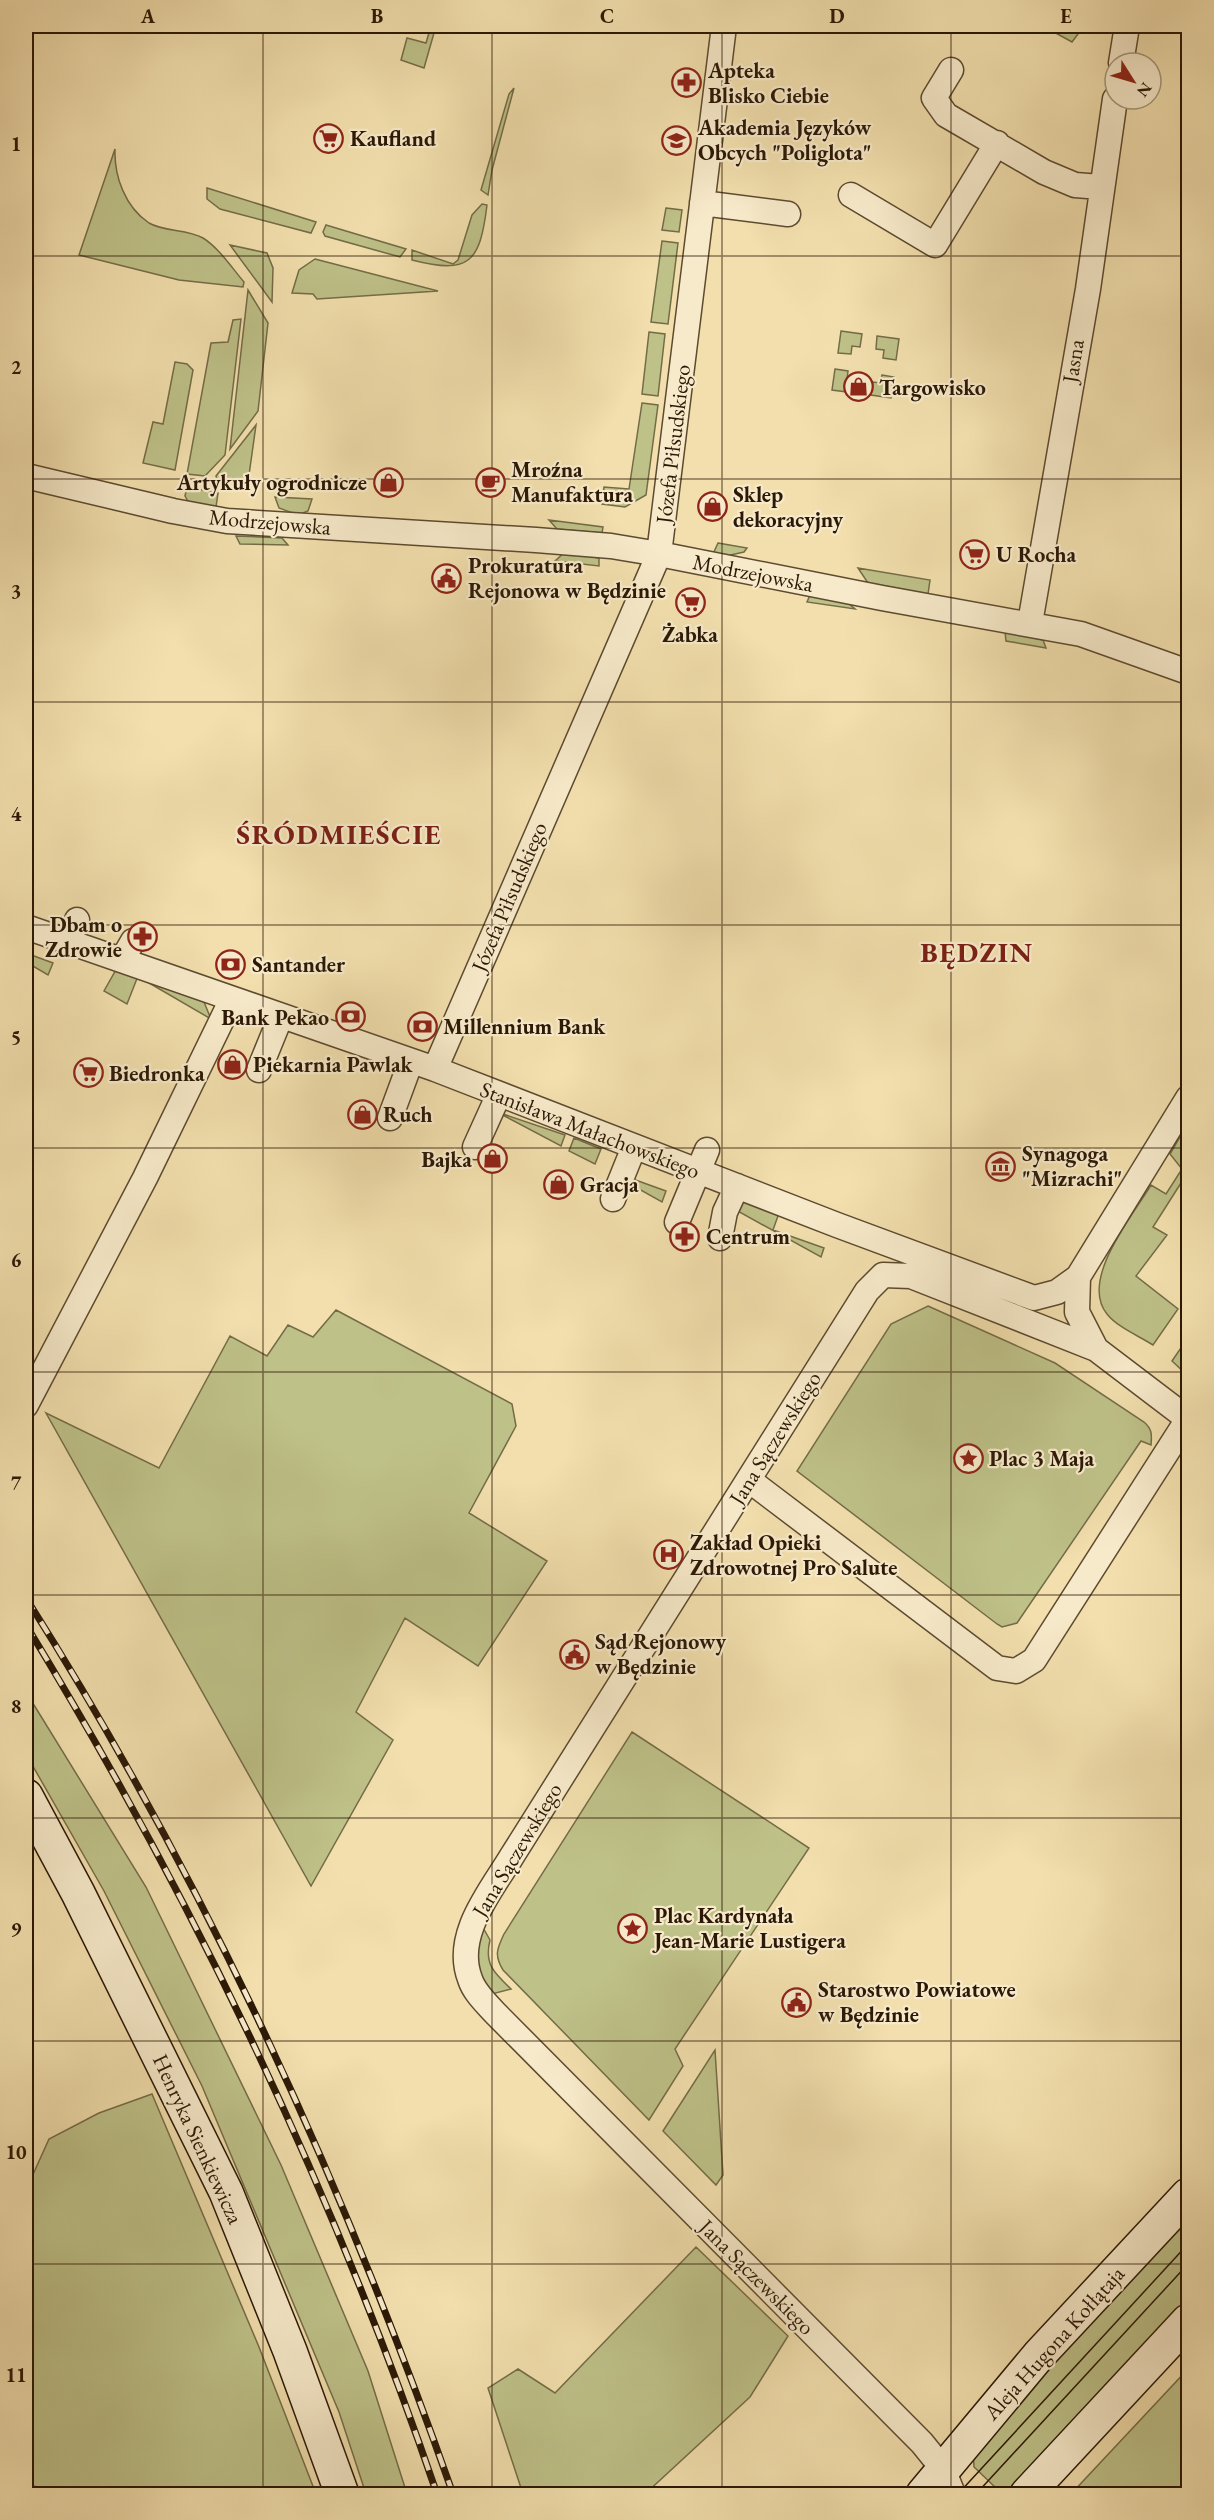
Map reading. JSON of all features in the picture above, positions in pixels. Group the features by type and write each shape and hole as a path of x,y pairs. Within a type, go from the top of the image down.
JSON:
{"street":[{"name":"Józefa Piłsudskiego","path":"435,1069 659,554 724,26"},
{"path":"1123,51 1127,26"},
{"path":"951,70 934,98 946,115 1044,172 1075,185 1101,187"},
{"name":"Jasna","path":"1030,623 1088,289 1113,111"},
{"path":"851,195 935,245 997,143"},
{"path":"702,203 788,214"},
{"name":"Modrzejowska","path":"26,476 173,512 227,521 536,540 611,546 659,554 882,598 1030,623 1114,644 1188,672"},
{"name":"Stanisława Małachowskiego","path":"26,927 73,931 211,981 232,999 435,1069 499,1094 555,1106 634,1147 702,1161 737,1186 771,1191 883,1242 1034,1298 1057,1292 1078,1277"},
{"path":"26,1405 145,1178 232,999"},
{"path":"259,1070 281,1016"},
{"path":"390,1118 411,1061"},
{"path":"476,1147 499,1094"},
{"path":"1096,1349 1077,1312 1078,1277 1188,1098"},
{"path":"613,1199 634,1147"},
{"path":"677,1222 702,1161"},
{"path":"720,1238 725,1212 737,1186"},
{"path":"749,1480 997,1668 1016,1671 1034,1660 1188,1419 1096,1349 911,1276 883,1275 887,1259 883,1242"},
{"name":"Jana Sączewskiego","path":"883,1275 867,1291 476,1915 468,1931 469,1979 495,2013 922,2443 948,2482"},
{"name":"Henryka Sienkiewicza","path":"26,1796 78,1893 226,2192 290,2351 342,2494"},
{"name":"Aleja Hugona Kołłątaja","path":"923,2494 948,2482 1039,2355 1188,2195"},
{"path":"1028,2494 1188,2321"}],"green space":[{"path":"431,26 436,26 424,68 401,60 407,38 426,43"},
{"path":"1043,26 1084,26 1072,42"},
{"path":"514,88 492,170 488,195 481,190 509,94"},
{"path":"115,149 119,180 133,208 155,226 203,238 214,247 244,282 243,287 179,280 79,255"},
{"path":"207,188 316,222 311,233 220,209 207,199"},
{"path":"482,204 487,205 484,224 480,240 469,259 447,266 412,260 412,250 453,264 458,260 472,215"},
{"path":"666,208 682,210 679,232 662,230"},
{"path":"326,225 406,249 400,257 325,236 323,232"},
{"path":"662,241 678,243 668,324 651,322"},
{"path":"230,245 267,253 273,268 272,302"},
{"path":"315,259 438,291 317,299 313,294 292,293 299,270"},
{"path":"248,290 268,323 258,411 230,449"},
{"path":"241,319 225,455 205,476 187,474 211,343 228,342 233,320"},
{"path":"841,331 862,334 860,347 852,346 851,354 838,353"},
{"path":"649,332 665,334 658,396 642,394"},
{"path":"877,336 899,339 896,360 883,358 884,350 876,349"},
{"path":"175,362 187,364 193,370 175,470 143,463 153,422 163,424"},
{"path":"835,369 848,371 847,379 856,380 854,393 832,390"},
{"path":"882,375 894,377 891,398 871,395 873,382 880,383"},
{"path":"642,403 658,405 646,495 625,507 602,504 604,487 629,489"},
{"path":"256,425 248,482 217,480 216,476"},
{"path":"187,487 218,493 216,507 189,503 185,496"},
{"path":"275,497 312,499 308,511 298,515 279,508"},
{"path":"549,520 603,527 602,533 557,529"},
{"path":"236,536 282,538 288,545 240,544"},
{"path":"718,543 747,548 744,552 726,556 713,554"},
{"path":"565,552 599,558 599,566 555,561"},
{"path":"858,568 930,580 928,594 868,583"},
{"path":"810,595 848,603 855,609 807,602"},
{"path":"1005,632 1043,640 1046,648 1006,641"},
{"path":"26,953 53,963 48,975 26,962"},
{"path":"117,968 138,976 127,1004 104,991"},
{"path":"144,980 204,1002 211,1019"},
{"path":"497,1112 565,1135 561,1146"},
{"path":"1188,1123 1188,1172 1153,1227 1167,1235 1136,1276 1178,1309 1153,1345 1111,1319 1100,1300 1100,1284 1104,1266 1112,1248 1151,1185 1166,1194 1182,1169 1170,1154"},
{"path":"574,1138 601,1149 595,1164 569,1151"},
{"path":"630,1178 666,1191 662,1202 628,1183"},
{"path":"739,1199 779,1213 773,1230 824,1248 821,1257 734,1209"},
{"name":"Plac 3 Maja","path":"928,1306 1055,1363 1144,1422 1151,1432 1151,1445 1141,1441 1017,1623 1002,1627 797,1471 891,1324"},
{"path":"336,1310 512,1404 516,1426 469,1513 547,1561 478,1666 405,1618 356,1712 393,1740 311,1886 46,1413 159,1468 230,1336 267,1356 288,1325 313,1337"},
{"path":"1185,1342 1188,1344 1188,1376 1172,1361"},
{"path":"26,1692 146,1887 281,2165 368,2371 407,2494 366,2494 339,2412 202,2086 104,1891 26,1754"},
{"name":"Plac Kardynała Jean-Marie Lustigera","path":"632,1732 809,1848 675,2049 683,2066 649,2120 503,1970 498,1956 498,1948 504,1934"},
{"path":"481,1924 490,1940 488,1956 492,1967 511,1989 492,1994 482,1978 477,1952"},
{"path":"715,2050 723,2175 716,2185 663,2131"},
{"path":"152,2094 259,2347 316,2494 83,2494 26,2485 26,2190 49,2139 99,2113"},
{"path":"1188,2214 1188,2301 1016,2486 997,2489 974,2467 973,2452"},
{"path":"696,2247 788,2336 750,2397 645,2494 523,2494 488,2388 518,2369 555,2393"},
{"path":"1188,2369 1188,2494 1071,2494"}],"tram line":[{"path":"958,2494 1188,2244"},
{"path":"976,2494 1188,2264"}],"railway":[{"path":"26,1598 91,1704 152,1813 210,1922 265,2034 365,2261 453,2494"},
{"path":"26,1625 88,1729 146,1834 255,2049 306,2158 353,2269 437,2494"}],"place":[{"name":"Apteka Blisko Ciebie","path":"687,83"},
{"name":"Kaufland","path":"329,138"},
{"name":"Akademia Języków Obcych \"Poliglota\"","path":"677,140"},
{"name":"Targowisko","path":"858,387"},
{"name":"Artykuły ogrodnicze","path":"388,482"},
{"name":"Mroźna Manufaktura","path":"490,482"},
{"name":"Sklep dekoracyjny","path":"712,507"},
{"name":"U Rocha","path":"975,554"},
{"name":"Prokuratura Rejonowa w Będzinie","path":"447,578"},
{"name":"Żabka","path":"690,602"},
{"name":"Dbam o Zdrowie","path":"143,937"},
{"name":"Santander","path":"231,964"},
{"name":"Bank Pekao","path":"350,1017"},
{"name":"Millennium Bank","path":"422,1026"},
{"name":"Piekarnia Pawlak","path":"232,1064"},
{"name":"Biedronka","path":"88,1073"},
{"name":"Ruch","path":"362,1114"},
{"name":"Bajka","path":"493,1159"},
{"name":"Synagoga \"Mizrachi\"","path":"1001,1166"},
{"name":"Gracja","path":"559,1184"},
{"name":"Centrum","path":"685,1236"},
{"name":"Plac 3 Maja","path":"968,1458"},
{"name":"Zakład Opieki Zdrowotnej Pro Salute","path":"669,1555"},
{"name":"Sąd Rejonowy w Będzinie","path":"574,1654"},
{"name":"Plac Kardynała Jean-Marie Lustigera","path":"633,1928"},
{"name":"Starostwo Powiatowe w Będzinie","path":"797,2002"}],"district":[{"name":"ŚRÓDMIEŚCIE","path":"339,834"},
{"name":"BĘDZIN","path":"977,952"}]}
